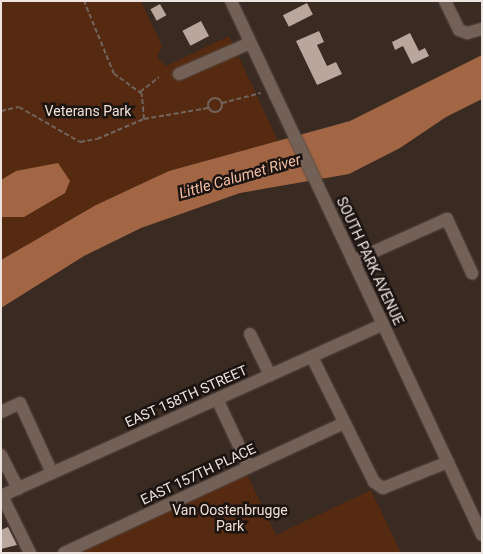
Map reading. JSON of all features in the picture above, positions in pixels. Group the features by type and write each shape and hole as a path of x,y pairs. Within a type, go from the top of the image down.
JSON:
{"street":[{"name":"SOUTH PARK AVENUE","path":"231,1 482,534"},
{"path":"445,1 459,30 467,33 482,29"},
{"path":"179,74 250,43"},
{"path":"353,261 447,219 472,273"},
{"name":"EAST 158TH STREET","path":"2,496 383,324"},
{"path":"250,334 270,375"},
{"path":"312,357 374,482 383,488 448,462"},
{"path":"217,399 249,467"},
{"path":"1,412 20,403 52,473"},
{"name":"EAST 157TH PLACE","path":"64,553 344,423"},
{"path":"1,455 18,489"},
{"path":"2,496 30,553"}],"path":[{"path":"84,1 114,74 124,84 140,92"},
{"path":"140,92 159,77"},
{"path":"1,111 19,107 80,142 97,139 144,119 208,108 216,113 222,103 271,88"},
{"path":"140,92 144,119"},
{"path":"208,108 212,98 222,103"}],"green space":[{"name":"Veterans Park","path":"1,1 141,1 162,46 157,57 166,66 229,36 278,141 169,171 96,205 1,260"},
{"name":"Van Oostenbrugge Park","path":"246,472 276,535 371,490 401,553 77,553"}],"water":[{"name":"Little Calumet River","path":"482,55 482,99 446,117 400,148 349,174 240,193 141,228 84,256 1,308 1,260 96,205 169,171 350,121"},
{"path":"58,163 70,181 65,193 24,217 1,217 1,180 16,171"}],"building":[{"path":"307,3 313,15 289,27 283,15"},
{"path":"160,4 166,15 157,21 150,9"},
{"path":"201,21 209,36 190,46 182,31"},
{"path":"319,31 324,42 317,45 327,66 336,62 342,74 317,85 296,41"},
{"path":"410,33 419,51 425,48 429,56 412,64 403,46 395,50 392,42"},
{"path":"8,527 17,545 1,549 1,530"}]}
